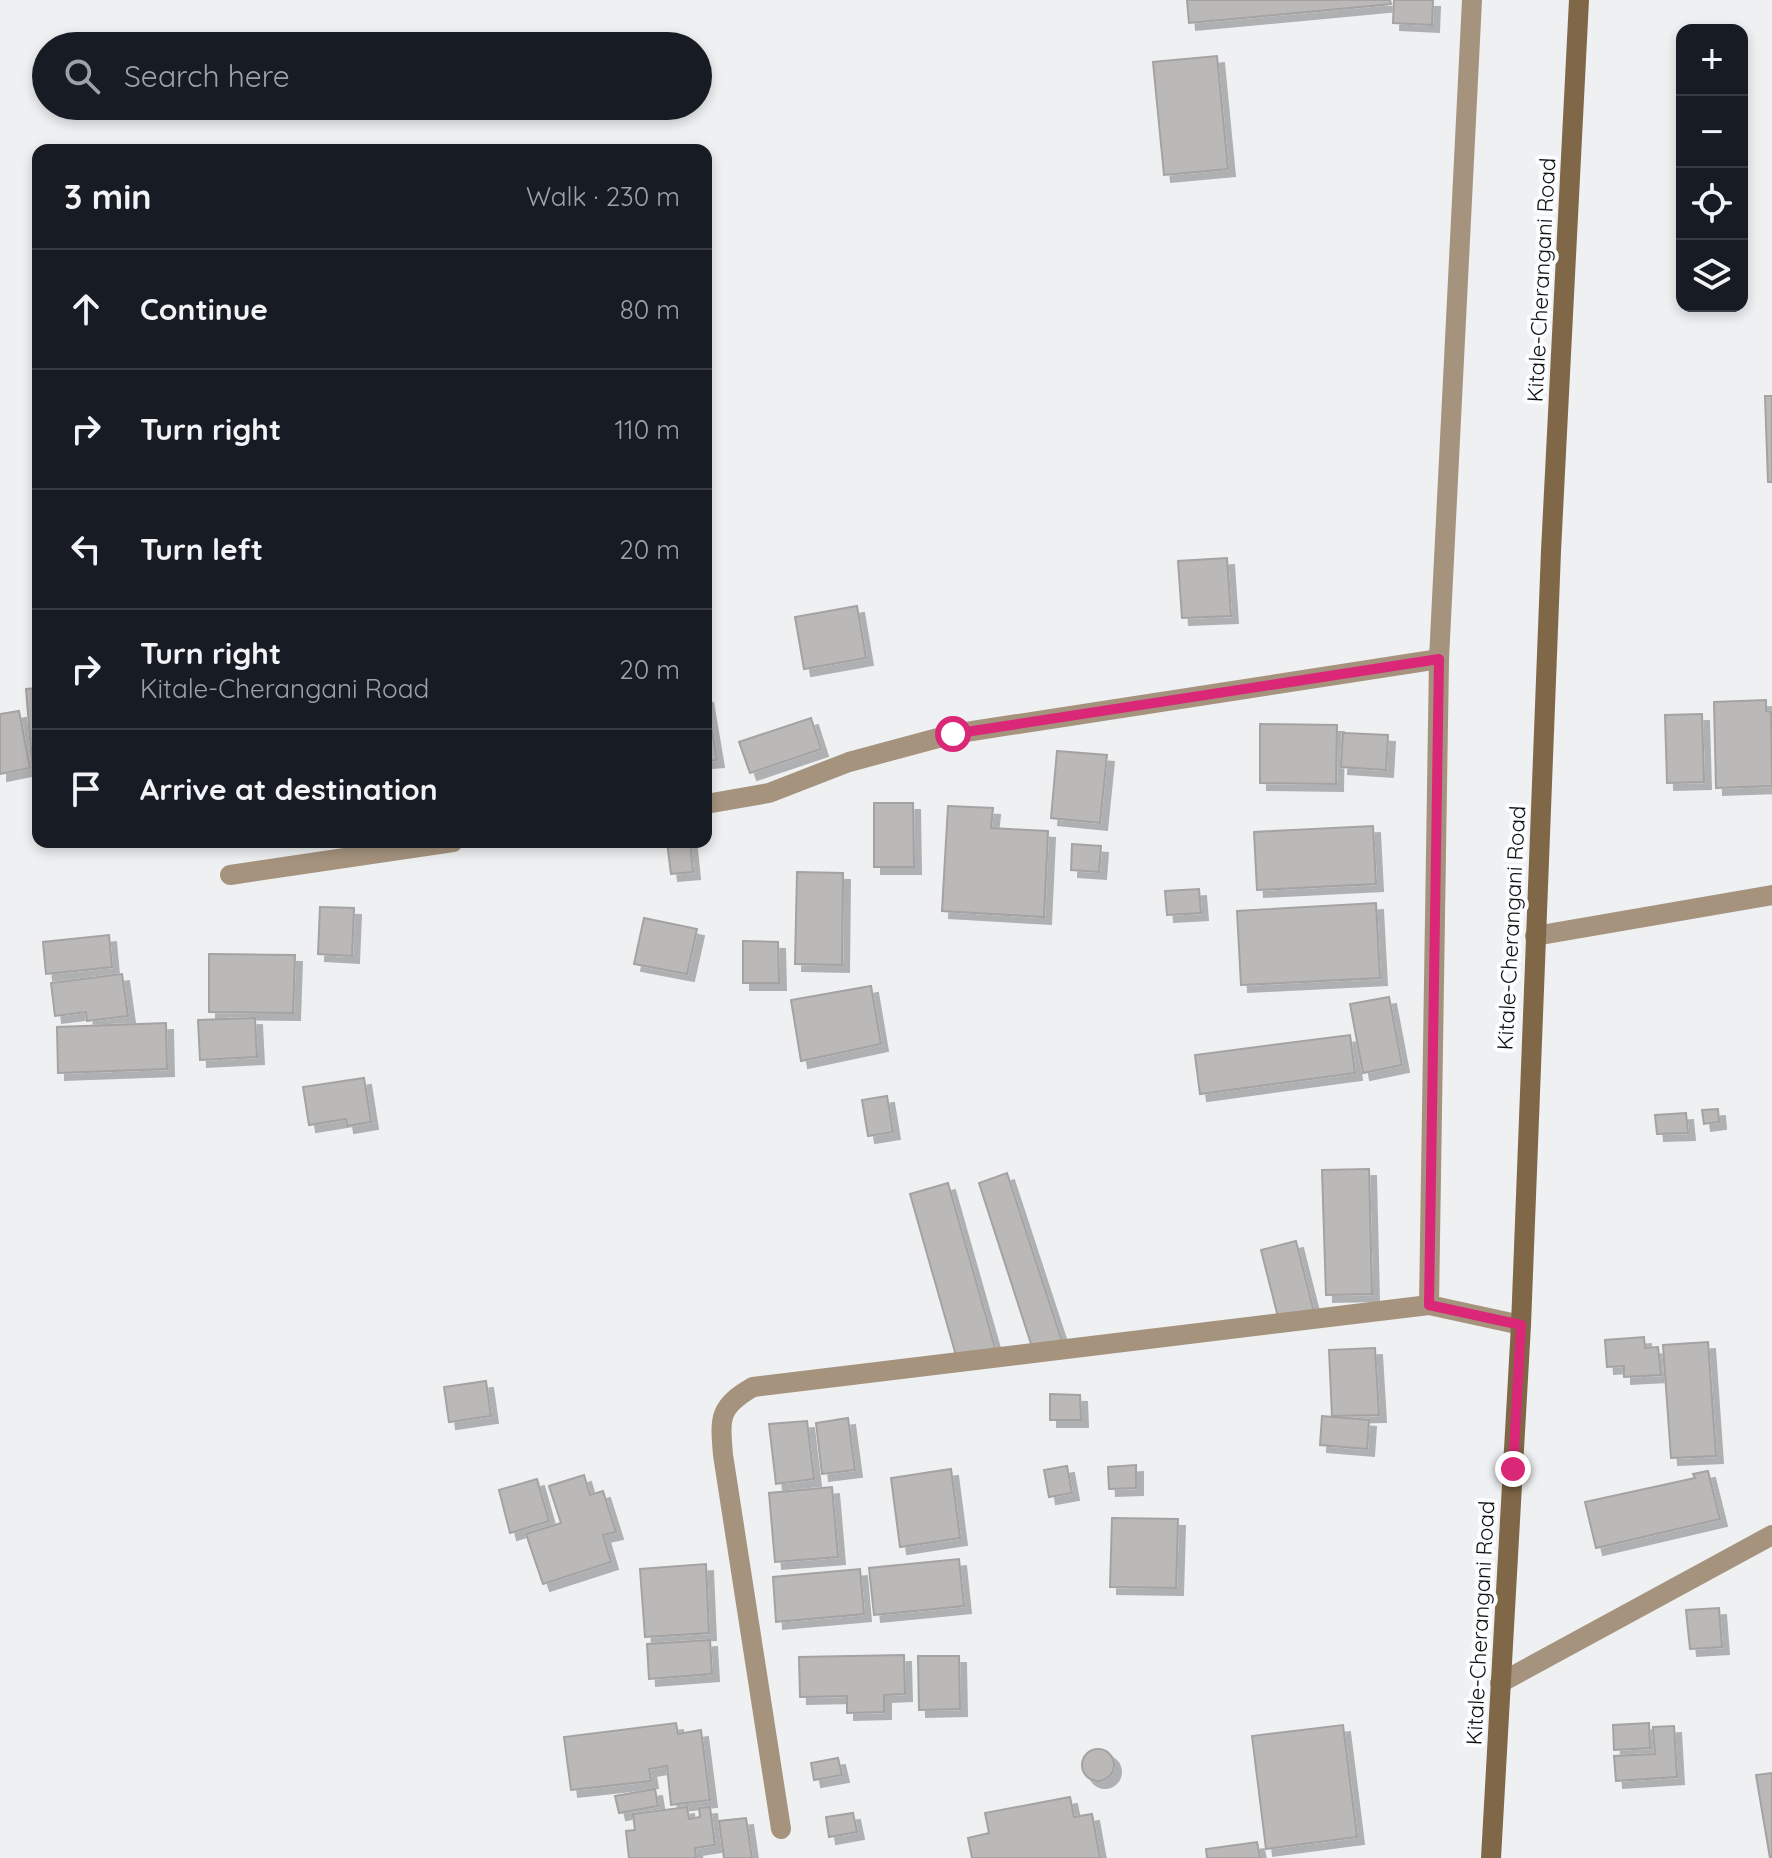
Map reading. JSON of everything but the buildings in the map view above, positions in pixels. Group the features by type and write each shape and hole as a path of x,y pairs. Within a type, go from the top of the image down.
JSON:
{"main road":[{"name":"Kitale-Cherangani Road","path":"1491,1858 1521,1325 1535,936 1579,0"}],"street":[{"path":"1429,1305 1439,659 1472,0"},
{"path":"712,803 769,793 849,762 953,734 1439,659"},
{"path":"230,875 412,848"},
{"path":"1535,936 1772,895"},
{"path":"781,1829 723,1455 720,1420 731,1399 753,1387 1429,1305 1521,1325"},
{"path":"1500,1683 1772,1535"}],"route":[{"path":"953,734 1439,659 1429,1305 1521,1325 1513,1469"}]}
